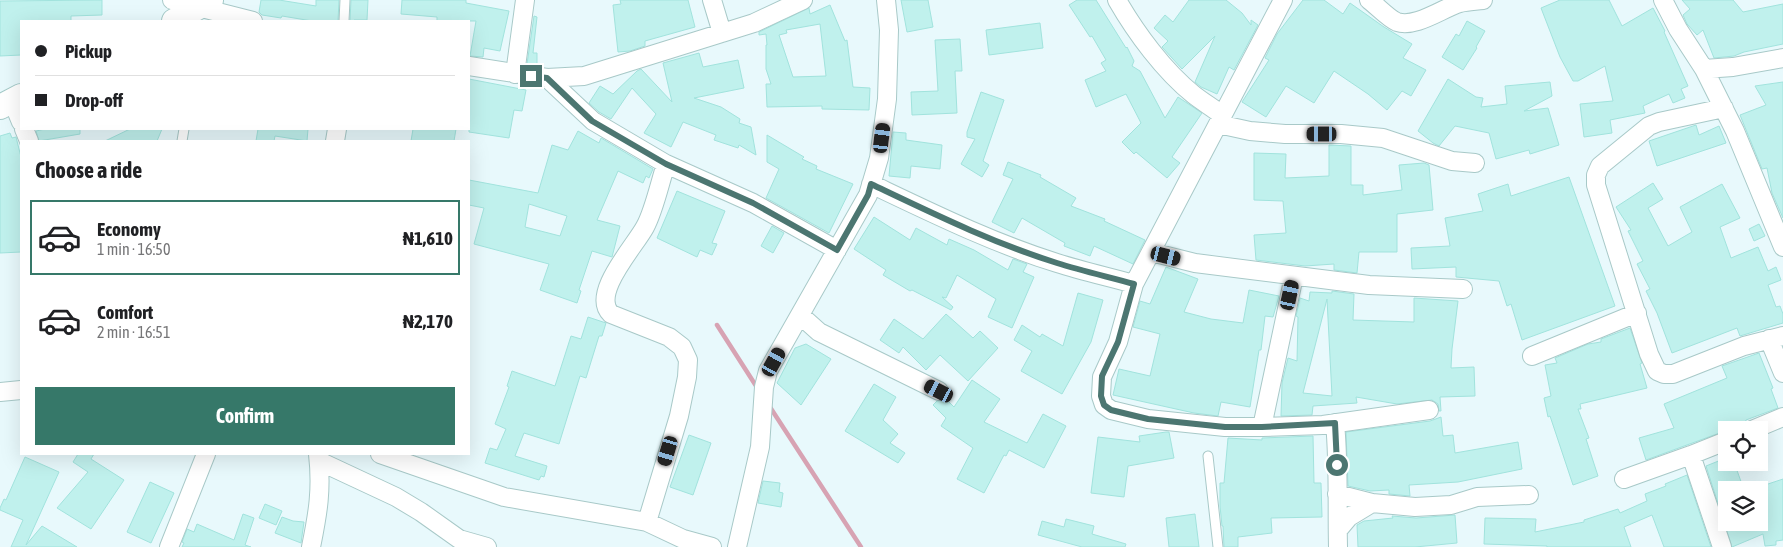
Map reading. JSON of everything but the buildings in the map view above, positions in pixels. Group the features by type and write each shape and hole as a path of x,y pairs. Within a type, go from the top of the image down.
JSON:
{"main road":[{"path":"176,20 204,4"}],"street":[{"path":"172,0 204,4 250,20"},
{"path":"515,74 525,0"},
{"path":"712,0 722,32"},
{"path":"470,66 547,78 584,76 754,23 803,0"},
{"path":"737,547 760,447 768,371 868,195 879,158 887,99 889,30 886,0"},
{"path":"1117,0 1134,29 1177,79 1220,119 1250,131 1285,134 1341,134 1383,138 1452,161 1475,163"},
{"path":"1283,0 1134,284 1118,342 1102,376 1101,396 1104,405 1111,410 1148,419 1225,427 1335,423 1429,410"},
{"path":"1369,0 1396,22 1410,22 1421,21 1434,13 1462,2 1483,0"},
{"path":"1663,0 1678,29 1704,69 1724,108 1783,247"},
{"path":"1704,69 1733,67 1783,58"},
{"path":"547,78 592,121 666,164 753,203 837,250"},
{"path":"11,101 20,120"},
{"path":"1724,108 1659,122 1649,126 1600,166 1596,175 1596,185 1649,354 1657,371 1664,374 1673,374 1744,346 1776,338 1783,373"},
{"path":"647,522 679,416 687,377 688,360 682,347 669,337 611,314 606,309 604,303 612,276 646,226 666,164"},
{"path":"871,184 966,229 1057,263 1134,284"},
{"path":"1151,252 1195,263 1369,285 1463,289"},
{"path":"1262,427 1294,276"},
{"path":"1532,356 1636,313"},
{"path":"800,316 819,332 939,391"},
{"path":"0,392 20,390"},
{"path":"1768,424 1783,418"},
{"path":"1335,423 1338,450 1338,538"},
{"path":"1624,478 1718,444"},
{"path":"169,547 206,455"},
{"path":"383,455 504,497 647,522 684,539 712,547"},
{"path":"1691,455 1722,547"},
{"path":"311,547 319,509 321,476 318,457"},
{"path":"318,457 396,497 459,539 487,547"},
{"path":"1337,494 1372,503 1415,506 1451,505 1477,497 1529,495"},
{"path":"1338,538 1349,517 1372,503"}],"lane":[{"path":"344,20 345,0"},
{"path":"1208,456 1218,547"}],"waterway":[{"path":"717,325 758,389"},
{"path":"768,404 861,547"}],"route":[{"path":"531,76 547,78 592,121 666,164 753,203 837,250 868,195 871,184 966,229 1057,263 1134,284 1118,342 1102,376 1101,396 1104,405 1111,410 1148,419 1225,427 1323,425 1335,423 1338,450 1337,465"}]}
